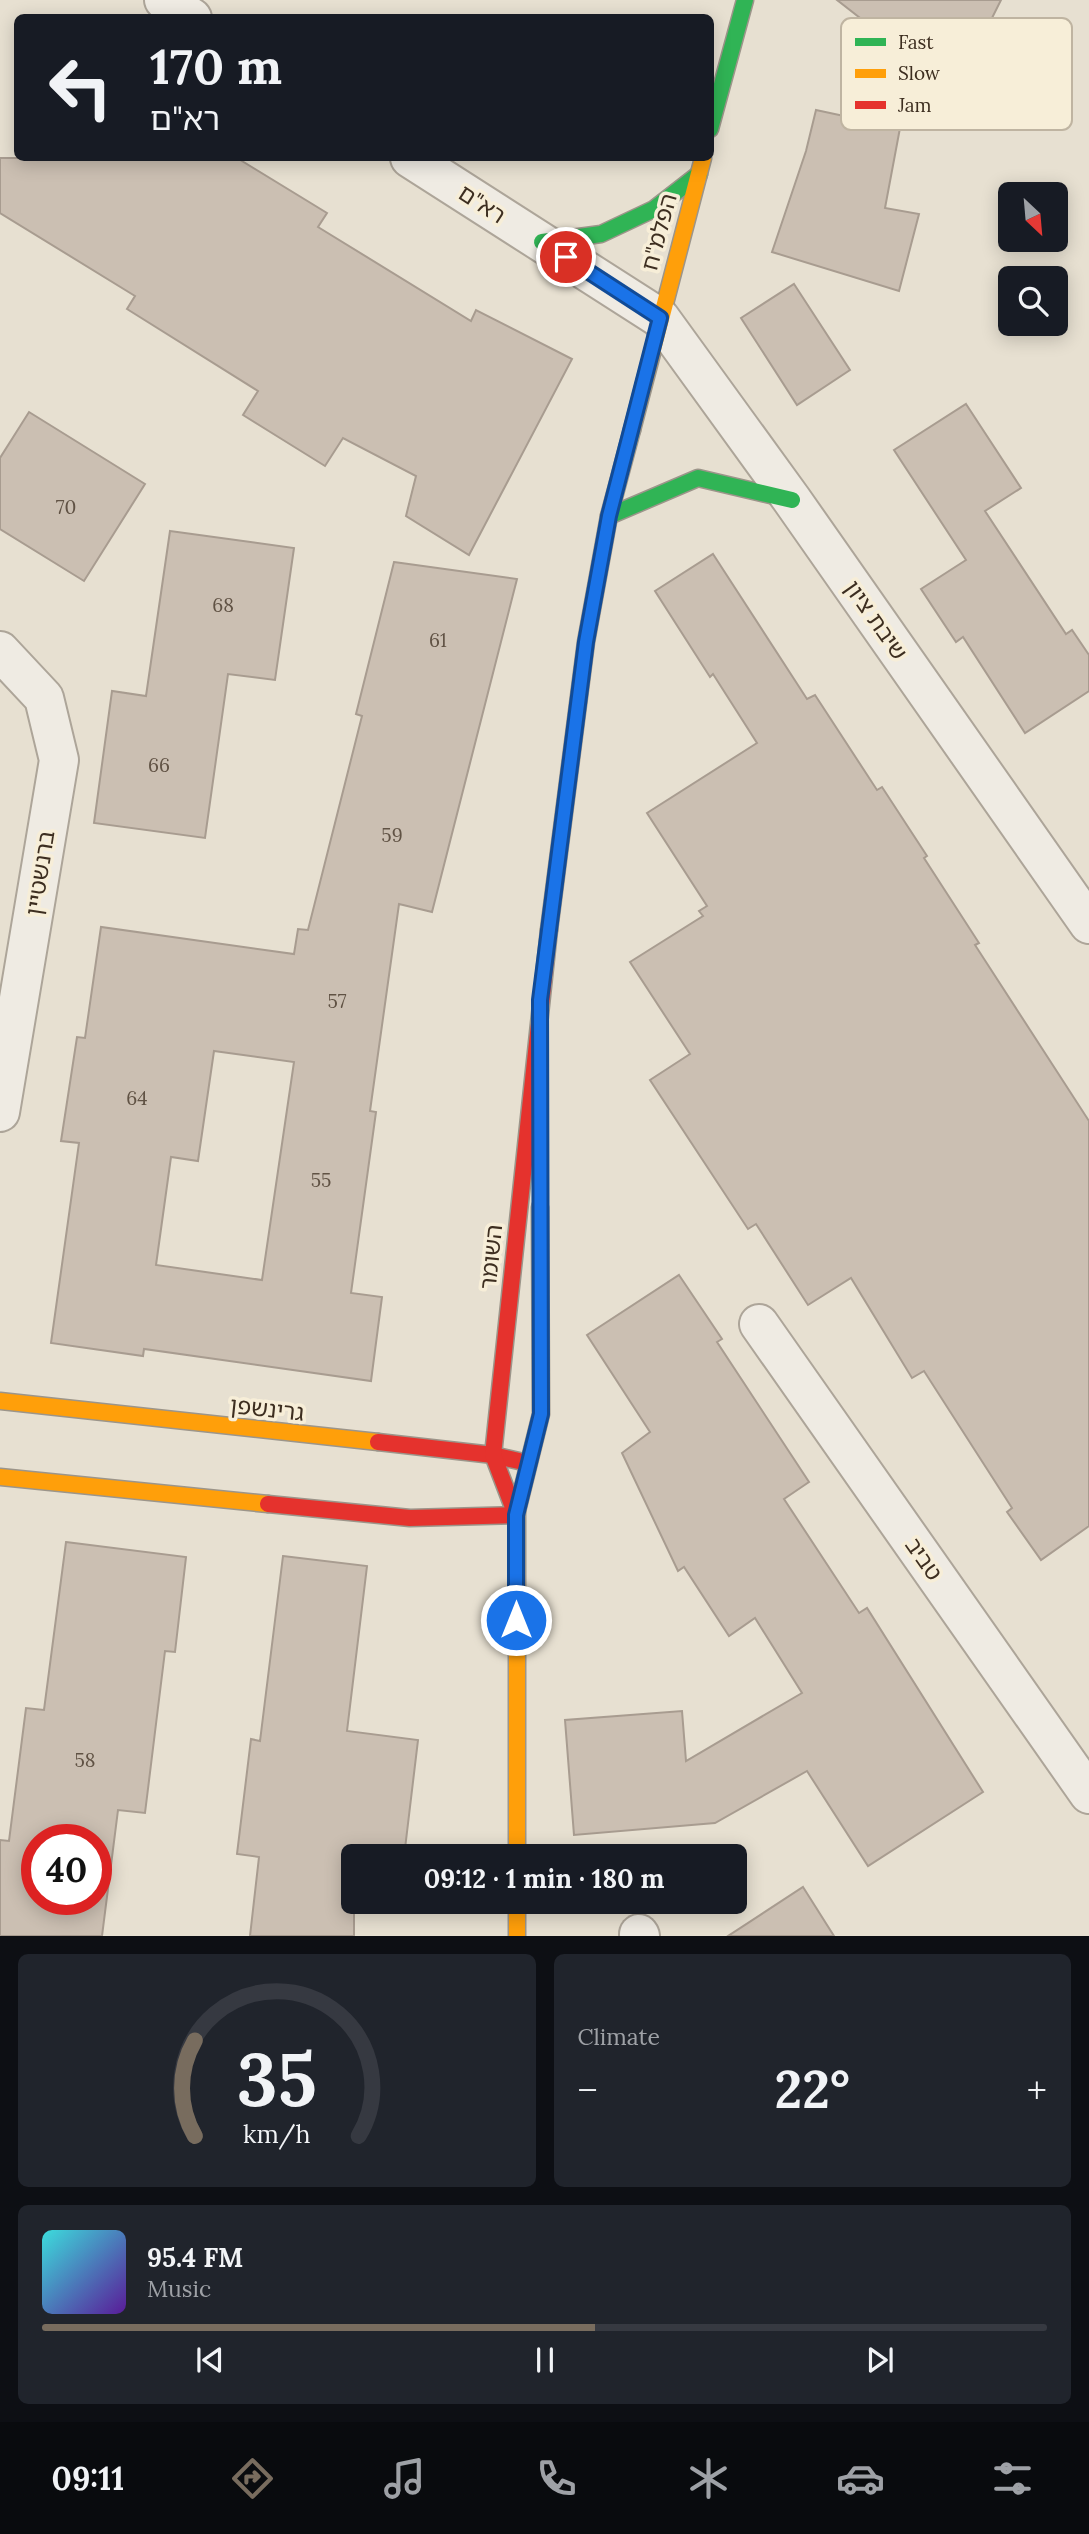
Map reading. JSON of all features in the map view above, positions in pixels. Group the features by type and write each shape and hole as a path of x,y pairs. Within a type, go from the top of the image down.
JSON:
{"street":[{"path":"164,0 186,14"},
{"path":"714,114 745,0"},
{"name":"רא\"ם","path":"415,161 660,318"},
{"path":"542,242 601,234 654,209 701,166"},
{"name":"הפלמ\"ח","path":"660,318 701,166"},
{"name":"שיבת ציון","path":"660,318 792,500 1089,924"},
{"name":"השומר","path":"516,1515 494,1455 540,1000 586,642 609,516 660,318"},
{"path":"609,516 698,478 792,500"},
{"name":"ברנשטיין","path":"0,651 44,698 59,760 0,1112"},
{"name":"השומר","path":"540,1000 540,1166"},
{"name":"השומר","path":"517,1844 516,1515 541,1414 540,1194"},
{"name":"טביב","path":"759,1324 1089,1794"},
{"name":"גרינשפן","path":"0,1401 494,1455 528,1463"},
{"path":"0,1477 410,1518 516,1515"},
{"path":"517,1914 517,1936"}],"building":[{"path":"837,0 1001,0 992,18 860,18"},
{"path":"816,110 841,115 841,130 900,130 885,208 919,214 899,291 772,252 806,151"},
{"path":"0,158 14,158 14,161 242,161 327,213 318,227 471,321 476,310 572,359 469,555 406,516 416,476 343,438 325,466 243,415 258,391 127,309 135,296 0,213"},
{"path":"794,284 850,370 797,405 741,318"},
{"path":"966,404 1021,488 985,511 1066,634 1072,630 1089,655 1089,691 1025,733 963,637 956,642 921,589 966,560 894,450"},
{"path":"29,412 145,484 84,581 0,529 0,458"},
{"path":"170,531 294,548 275,680 228,674 205,838 94,823 112,691 146,696"},
{"path":"713,554 807,699 815,695 877,790 882,787 979,943 975,945 1089,1121 1089,1526 1041,1560 1007,1512 1012,1508 924,1371 912,1378 851,1278 808,1305 756,1224 748,1229 650,1080 690,1054 630,962 703,916 699,911 707,906 647,813 757,743 713,674 710,677 655,591"},
{"path":"394,562 517,579 432,912 399,904 370,1111 376,1112 351,1293 382,1297 371,1381 144,1349 143,1356 51,1343 79,1143 61,1141 77,1037 85,1038 101,927 294,954 298,929 308,930 362,716 356,714","holes":["214,1051 294,1062 262,1280 156,1265 171,1157 198,1161"]},
{"path":"679,1275 722,1339 717,1342 809,1482 784,1499 859,1613 867,1608 983,1792 868,1866 807,1771 715,1823 574,1835 565,1720 682,1711 686,1761 802,1693 755,1618 729,1636 684,1567 678,1571 622,1453 650,1432 587,1335"},
{"path":"66,1542 186,1557 175,1652 165,1651 145,1813 118,1810 112,1857 112,1824 21,1824 21,1915 105,1915 102,1936 0,1936 0,1840 9,1841 26,1708 44,1710"},
{"path":"283,1556 367,1566 347,1731 418,1740 406,1844 341,1844 341,1914 354,1914 354,1936 250,1936 259,1857 237,1854 251,1739 260,1741"},
{"path":"803,1887 834,1936 728,1936"}],"traffic: fast":[{"path":"714,114 745,0"},
{"path":"542,242 601,234 654,209 699,174"},
{"path":"549,930 586,642 609,516 632,430"},
{"path":"609,516 698,478 792,500"}],"traffic: slow":[{"path":"632,430 702,161"},
{"path":"0,1401 378,1442"},
{"path":"0,1477 268,1504"},
{"path":"517,1511 517,1844"},
{"path":"517,1914 517,1936"}],"traffic: jam":[{"path":"516,1515 493,1455 549,930"},
{"path":"517,1511 541,1414 540,1207"},
{"path":"378,1442 493,1455 519,1461"},
{"path":"268,1504 410,1518 516,1515"}],"route":[{"path":"516,1620 516,1515 541,1414 540,1000 586,642 609,516 660,318 566,257"}]}
